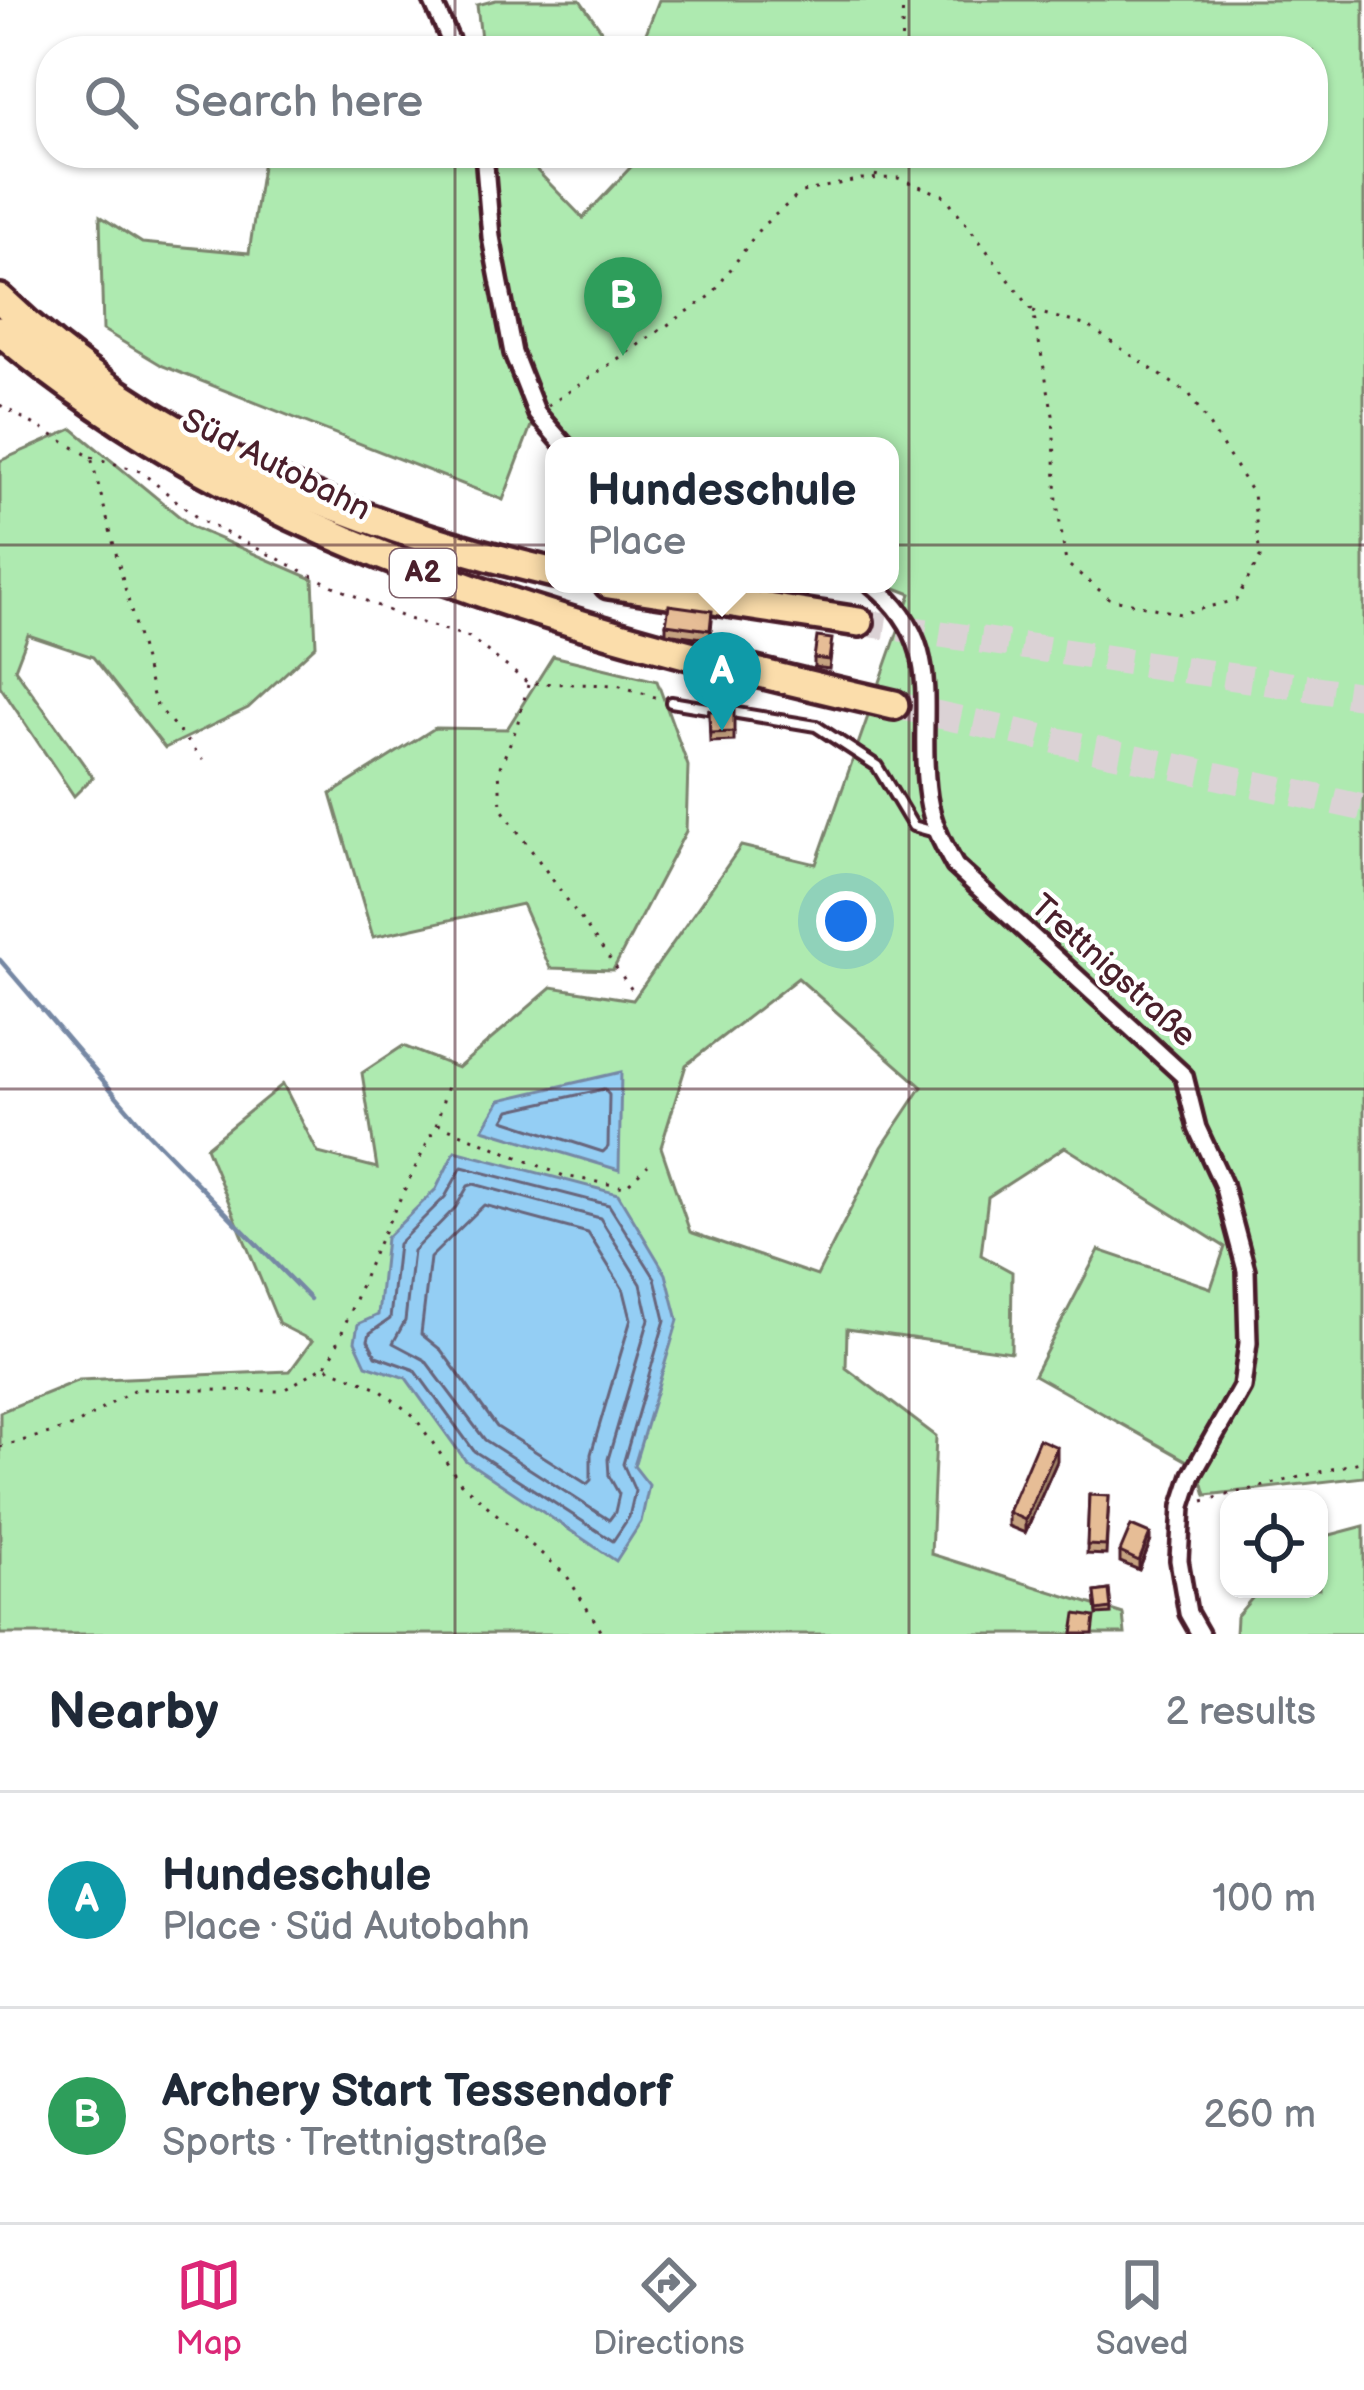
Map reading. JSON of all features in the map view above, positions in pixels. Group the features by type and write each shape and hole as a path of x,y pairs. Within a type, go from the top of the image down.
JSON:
{"highway":[{"name":"Süd Autobahn","path":"0,299 107,384 187,438 246,469 347,513 464,551 545,571"},
{"name":"Süd Autobahn","path":"0,331 52,375 176,458 342,541 565,622 894,705"},
{"path":"668,593 859,622"}],"street":[{"path":"438,1 450,36"},
{"path":"485,168 490,237 513,353 537,414 557,437"},
{"name":"Trettnigstraße","path":"883,593 896,604 919,642 928,704 928,797 937,833 955,866 1184,1076 1197,1128 1223,1184 1246,1270 1248,1343 1243,1387 1192,1475 1182,1506 1179,1560 1188,1613 1200,1634"}],"lane":[{"path":"671,702 816,726 877,766 913,826 937,833"}],"path":[{"path":"902,36 903,0"},
{"path":"875,179 878,168"},
{"path":"537,414 712,296 761,227 802,192 898,178 945,196 1034,311 1054,416 1057,503 1066,563 1109,598 1180,614 1236,600 1260,558 1253,494 1190,395 1088,326 1034,311"},
{"path":"0,405 91,457 140,471 200,520 335,587 469,638 529,683 617,685 671,702"},
{"path":"91,457 155,703 203,760"},
{"path":"529,683 500,770 501,808 632,990"},
{"path":"0,1447 74,1426 135,1388 282,1391 325,1366 437,1123 447,1086"},
{"path":"437,1123 564,1176 625,1187 648,1165"},
{"path":"325,1366 376,1387 414,1416 460,1482 567,1576 602,1634"},
{"path":"1182,1506 1364,1461"}],"green space":[{"path":"496,0 580,0 605,36 481,36 477,5"},
{"path":"659,0 1364,0 1364,1477 1206,1495 1198,1467 1034,1375 1099,1250 1211,1288 1225,1247 1065,1147 988,1197 981,1255 1012,1272 1011,1352 847,1329 846,1368 936,1436 931,1554 1123,1614 1125,1634 0,1634 0,1412 79,1380 290,1371 312,1341 279,1324 206,1147 283,1084 318,1153 377,1168 362,1073 403,1046 458,1068 552,987 633,1000 741,846 816,864 911,594 899,589 899,437 551,437 531,426 503,500 163,366 103,330 100,216 142,243 249,253 262,168 535,168 583,218 630,168 1328,168 1328,36 645,36","holes":["798,978 922,1087 882,1147 817,1276 690,1232 661,1147 686,1065"]},
{"path":"73,429 192,527 313,579 316,645 248,708 165,748 93,657 28,635 15,669 93,777 74,796 0,686 0,461"},
{"path":"553,656 657,681 688,766 686,831 613,970 550,968 522,904 373,937 331,794 435,728 507,729"},
{"path":"1364,1526 1364,1634 1235,1634 1236,1617 1252,1598 1328,1598 1328,1536"}],"water":[{"path":"621,1072 619,1170 483,1129 500,1100"},
{"path":"455,1151 618,1194 666,1274 678,1320 634,1466 649,1485 641,1522 616,1561 465,1460 406,1378 366,1365 355,1341 358,1324 378,1315 386,1238 436,1189"}],"building":[{"path":"669,605 712,611 710,630 666,624"},
{"path":"817,637 832,639 829,660 814,658"},
{"path":"734,710 734,732 710,733 709,711"},
{"path":"1039,1439 1057,1447 1025,1520 1008,1512"},
{"path":"1089,1495 1109,1496 1106,1546 1087,1545"},
{"path":"1131,1526 1150,1534 1139,1561 1120,1552"},
{"path":"1109,1590 1111,1609 1097,1611 1095,1592"},
{"path":"1076,1614 1095,1617 1093,1634 1073,1634"}],"waterway":[{"path":"0,960 148,1133 310,1299"}],"tunnel":[{"path":"859,622 1364,696"},
{"path":"894,705 1364,808"}],"place":[{"name":"Archery Start Tessendorf","path":"623,356"},
{"name":"Hundeschule","path":"722,731"}]}
